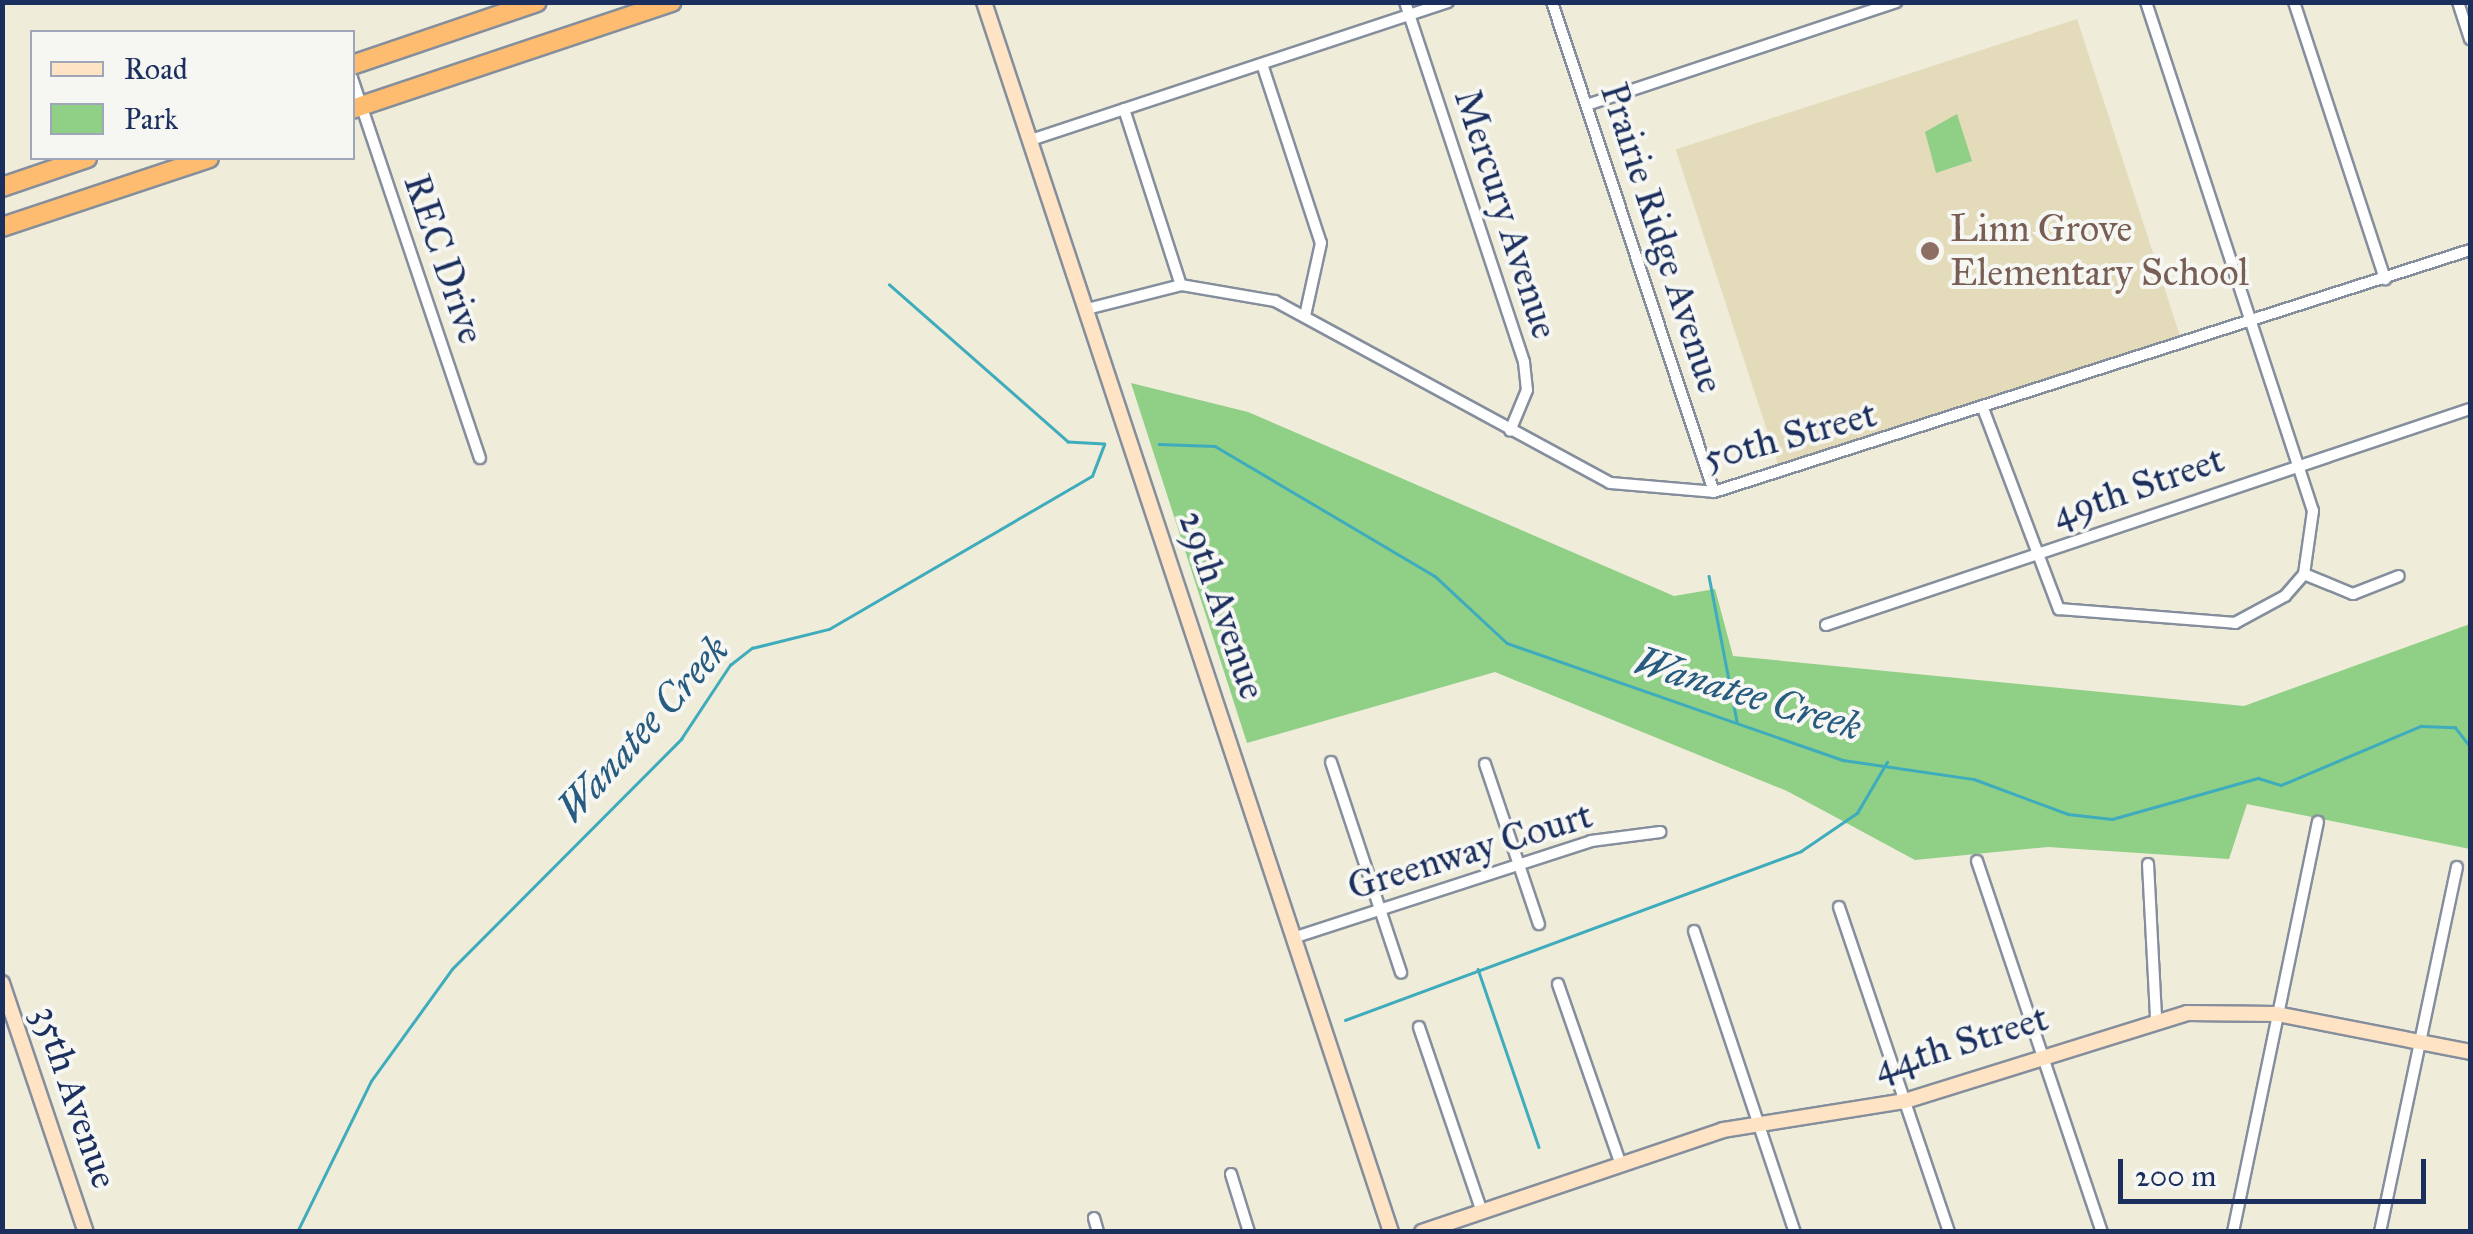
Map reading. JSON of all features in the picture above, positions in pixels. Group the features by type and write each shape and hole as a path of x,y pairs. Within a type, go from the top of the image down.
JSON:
{"highway":[{"path":"355,64 537,2"},
{"path":"357,108 672,2"},
{"path":"2,187 81,160"},
{"path":"2,228 204,160"}],"street":[{"name":"29th Avenue","path":"984,2 1299,936 1391,1232"},
{"name":"Mercury Avenue","path":"1405,2 1524,362 1527,390 1510,430"},
{"path":"1030,140 1448,2"},
{"name":"Prairie Ridge Avenue","path":"1552,2 1714,492"},
{"path":"1586,105 1896,2"},
{"path":"1984,410 2047,597 2074,615 2234,624 2304,574 2313,511 2146,2"},
{"path":"2294,2 2385,279"},
{"path":"2458,2 2470,39"},
{"path":"1262,64 1322,242 1306,316"},
{"name":"REC Drive","path":"357,108 480,458"},
{"path":"1124,110 1181,284"},
{"name":"50th Street","path":"1087,309 1181,284 1244,293 1306,316 1610,482 1714,492 1984,410 2470,250"},
{"name":"49th Street","path":"1826,624 2470,410"},
{"path":"2304,574 2353,594 2399,576"},
{"path":"1331,762 1401,973"},
{"path":"1485,764 1539,924"},
{"path":"2233,1232 2318,822"},
{"name":"Greenway Court","path":"1299,936 1518,863 1660,832"},
{"path":"1976,861 2102,1232"},
{"path":"2148,864 2156,1018"},
{"path":"2380,1232 2457,867"},
{"path":"1839,907 1949,1232"},
{"path":"1694,931 1795,1232"},
{"name":"35th Avenue","path":"2,983 86,1232"},
{"path":"1558,984 1621,1164"},
{"name":"44th Street","path":"1422,1232 1758,1120 1905,1100 2156,1018 2277,1014 2470,1052"},
{"path":"1419,1027 1482,1212"},
{"path":"1231,1174 1249,1232"},
{"path":"1094,1218 1098,1232"}],"shaded area":[{"name":"Linn Grove Elementary School","path":"2077,19 2184,347 1782,478 1676,149"}],"green space":[{"path":"1957,114 1972,161 1936,173 1925,132"},
{"path":"1131,383 1248,412 1674,596 1715,589 1733,656 2244,706 2470,624 2470,849 2247,804 2229,859 2048,847 1915,860 1787,791 1495,672 1247,743"}],"waterway":[{"name":"Wanatee Creek","path":"297,1232 371,1081 452,969 681,739 730,665 752,648 829,629 1092,476 1104,444 1068,442 889,285"},
{"name":"Wanatee Creek","path":"1159,444 1215,446 1435,576 1507,643 1843,760 1974,779 2068,814 2112,819 2258,778 2281,785 2421,726 2455,727 2470,746"},
{"path":"1709,576 1737,721"},
{"path":"1345,1020 1801,851 1857,813 1887,762"},
{"path":"1478,969 1539,1147"}],"place":[{"name":"Linn Grove Elementary School","path":"1930,251"}]}
